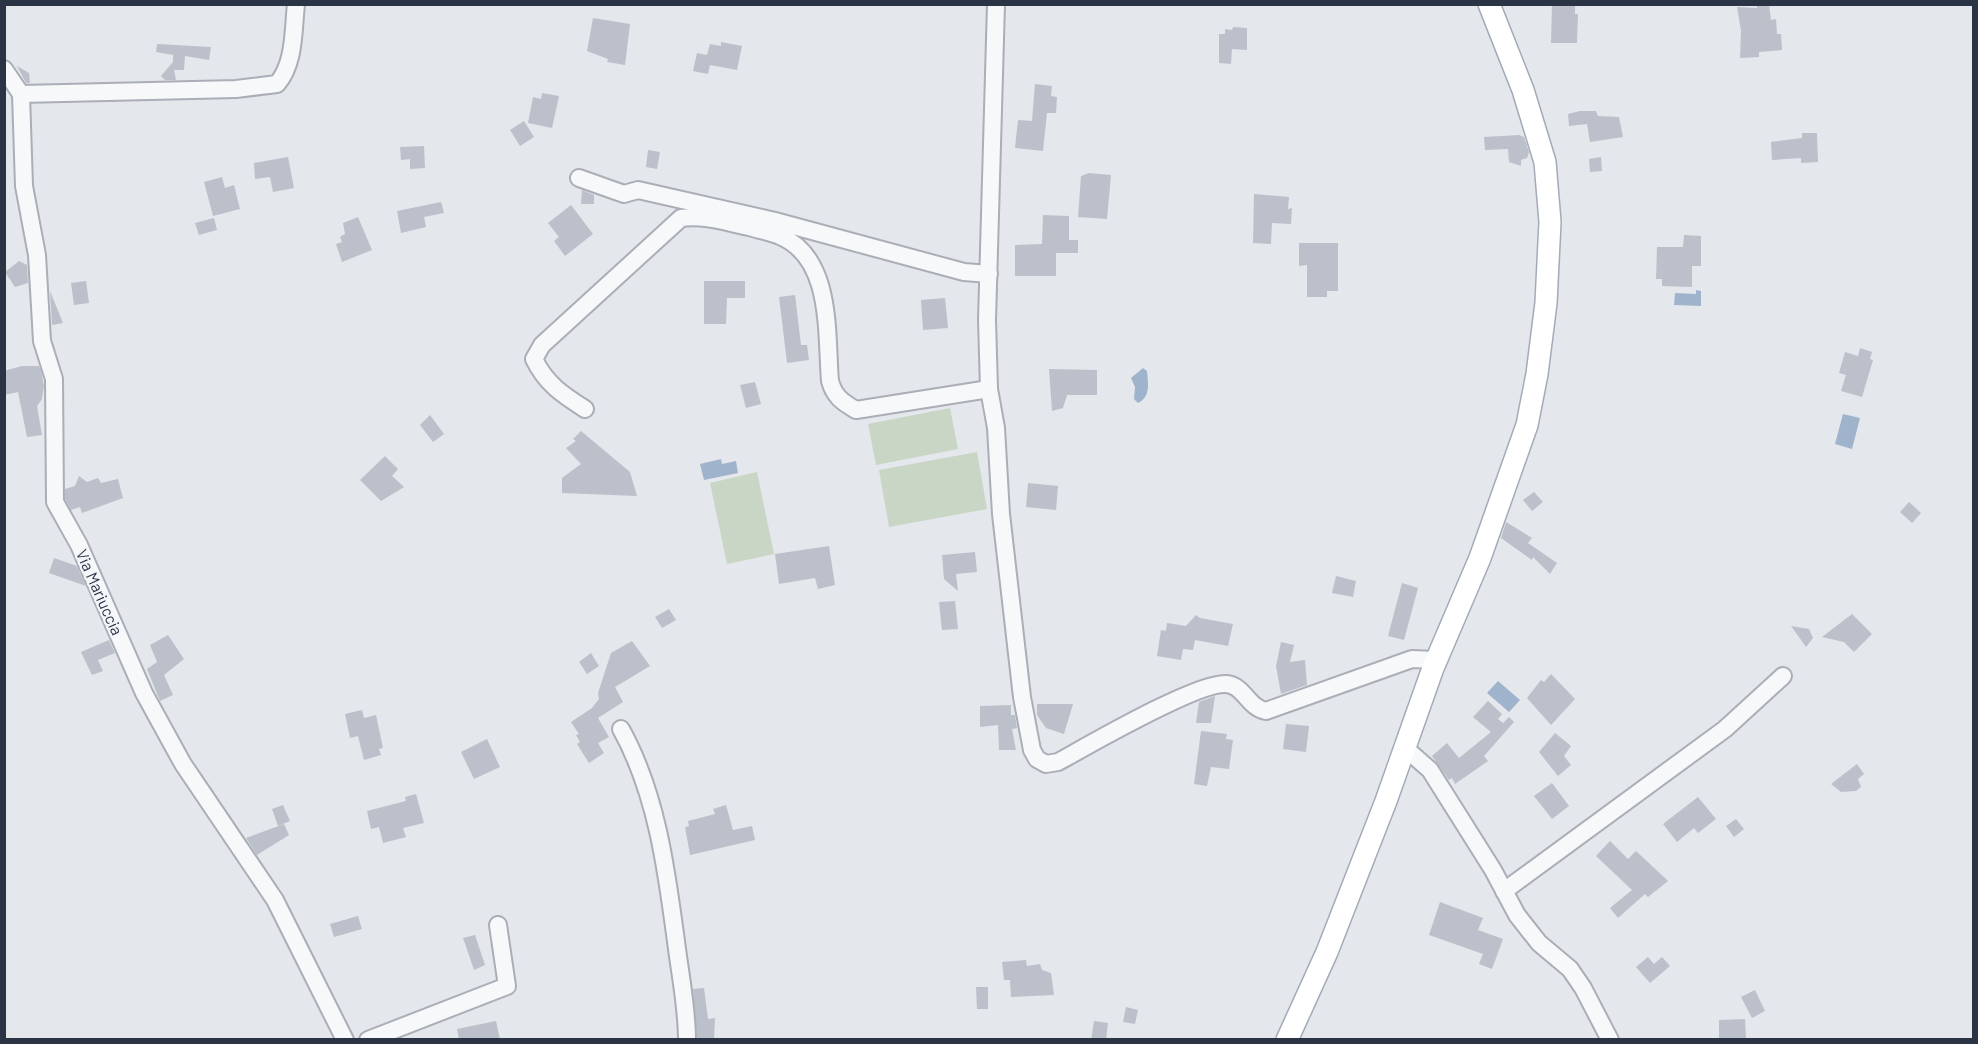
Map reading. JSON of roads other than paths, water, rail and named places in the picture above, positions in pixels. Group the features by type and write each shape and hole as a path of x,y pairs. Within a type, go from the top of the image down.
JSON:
{"main road":[{"path":"1287,1040 1327,952 1436,660 1480,558 1527,425 1537,374 1546,303 1550,222 1545,162 1523,90 1489,4"}],"street":[{"path":"4,69 21,94 236,89 277,84 285,74 289,60 296,4"},
{"path":"996,4 989,274 989,389 996,428 1002,514 1022,697 1032,750 1037,759 1046,764 1058,762 1159,708 1218,684 1229,683 1238,688 1252,705 1266,711 1412,659 1436,660"},
{"name":"Via Mariuccia","path":"21,94 24,186 37,255 42,341 54,379 55,502 79,545 144,693 183,764 275,900 345,1040"},
{"path":"579,178 624,194 638,190 681,198 775,220 964,272 989,274"},
{"path":"585,409 555,390 539,370 534,359 542,345 681,218 702,216 780,236 795,245 811,263 820,281 830,381 834,393 844,403 856,410 989,389"},
{"path":"1504,891 1725,729 1783,676"},
{"path":"621,729 635,755 656,819 670,892 687,1017 687,1040"},
{"path":"1405,748 1430,770 1517,915 1539,943 1570,969 1583,988 1610,1040"},
{"path":"368,1040 507,986 498,925"}],"water":[{"path":"1696,290 1701,291 1701,306 1674,305 1675,293 1696,294"},
{"path":"1143,368 1147,371 1148,389 1145,397 1138,403 1134,399 1135,387 1131,378"},
{"path":"1843,414 1860,418 1852,449 1835,444"},
{"path":"721,459 722,464 736,461 738,473 704,480 700,464"},
{"path":"1498,681 1520,700 1509,712 1487,693"}]}
